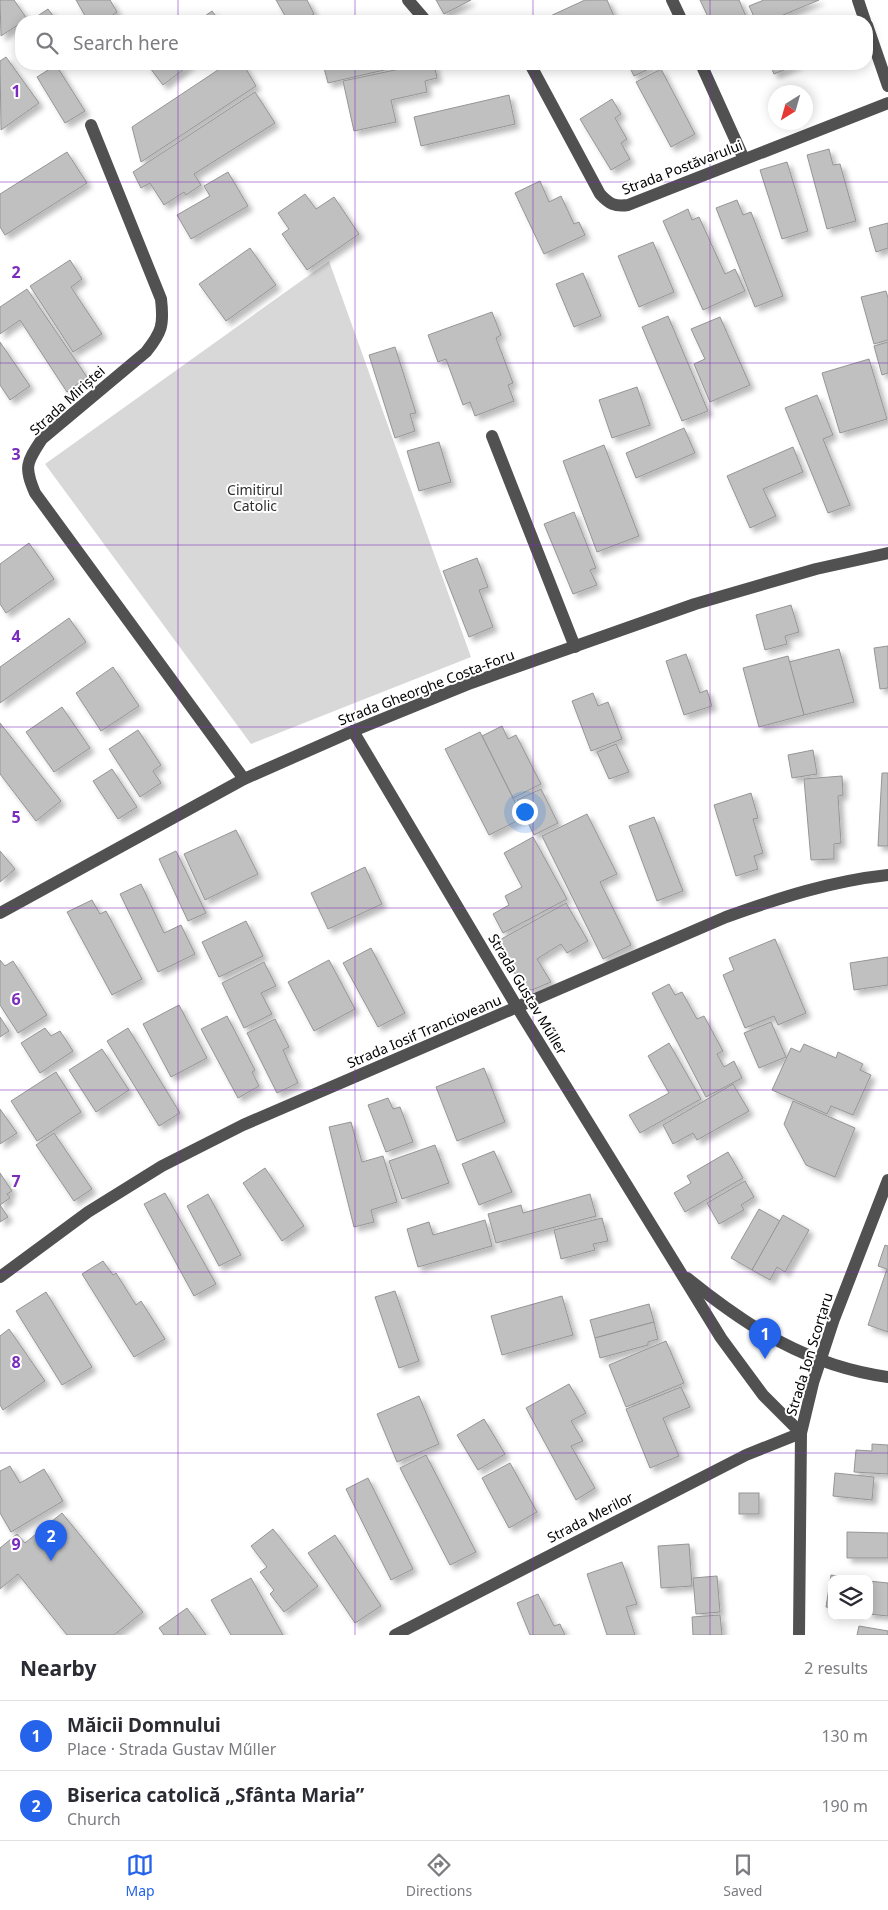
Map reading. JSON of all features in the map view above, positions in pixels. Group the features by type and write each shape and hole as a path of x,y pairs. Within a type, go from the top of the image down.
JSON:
{"street":[{"path":"408,0 421,15"},
{"path":"672,0 679,15"},
{"path":"858,0 863,15"},
{"path":"873,42 888,86"},
{"name":"Strada Postăvarului","path":"533,70 600,194 607,202 616,206 628,205 888,103"},
{"path":"704,70 744,159"},
{"name":"Strada Miriștei","path":"91,125 162,299 164,320 159,335 146,352 42,439 30,456 27,473 35,493 244,779"},
{"path":"492,436 575,647"},
{"name":"Strada Gheorghe Costa-Foru","path":"0,913 244,779 353,731 471,684 751,587 816,569 888,553"},
{"name":"Strada Gustav Műller","path":"353,731 678,1271 741,1368 801,1433"},
{"name":"Strada Iosif Trancioveanu","path":"0,1277 88,1212 162,1166 243,1125 726,917 796,893 855,879 888,875"},
{"name":"Strada Ion Scorțaru","path":"799,1635 801,1433 820,1362 849,1278 888,1180"},
{"name":"Strada Gustav Műller","path":"678,1271 747,1323 796,1351 820,1362 888,1377"},
{"name":"Strada Merilor","path":"395,1635 746,1455 801,1433"}],"green space":[{"name":"Cimitirul Catolic","path":"329,261 471,657 251,744 45,464"}],"building":[{"path":"0,0 14,0 24,15 15,15 15,27 1,36"},
{"path":"76,0 110,0 117,12 113,15 85,15"},
{"path":"276,0 307,0 314,14 312,15 285,15"},
{"path":"436,0 471,0 444,14"},
{"path":"585,0 607,0 613,15 552,15"},
{"path":"700,0 739,0 745,15 707,15"},
{"path":"764,0 819,0 783,15 753,15 749,6"},
{"path":"48,9 52,15 39,15"},
{"path":"212,11 215,15 206,15"},
{"path":"6,57 39,103 1,130 0,61"},
{"path":"48,70 59,70 85,111 65,123 37,77"},
{"path":"152,70 183,70 163,85"},
{"path":"218,70 247,70 256,86 141,162 132,127"},
{"path":"325,70 384,70 328,83"},
{"path":"395,70 435,70 437,78 425,81 427,92 391,100 396,122 354,131 343,81"},
{"path":"631,70 646,70 634,76"},
{"path":"662,70 695,134 671,147 636,82"},
{"path":"772,70 784,70 774,74"},
{"path":"255,92 275,123 194,174 201,185 186,195 184,192 164,205 150,183 141,188 133,172"},
{"path":"509,95 515,124 421,146 414,117"},
{"path":"612,99 621,114 615,118 627,139 621,143 630,159 611,170 580,119"},
{"path":"829,149 833,165 840,164 856,221 827,229 807,155"},
{"path":"67,152 87,183 5,235 0,227 0,194"},
{"path":"787,162 808,231 782,239 760,170"},
{"path":"228,172 248,206 191,239 177,215 210,196 204,186"},
{"path":"540,181 549,202 561,196 574,224 579,222 585,235 544,254 515,193"},
{"path":"305,194 316,209 334,197 359,234 307,270 282,234 289,229 278,213"},
{"path":"737,200 743,215 751,212 783,296 755,307 716,208"},
{"path":"688,209 692,220 699,217 725,274 735,269 745,291 703,310 663,221"},
{"path":"888,223 888,248 876,252 869,228"},
{"path":"653,242 674,292 639,307 618,256"},
{"path":"250,248 276,285 226,321 199,284"},
{"path":"70,260 82,279 71,287 102,334 73,352 30,286"},
{"path":"583,273 601,316 574,327 556,284"},
{"path":"27,289 87,377 67,392 20,320 0,334 0,307"},
{"path":"886,291 888,298 888,340 874,344 861,297"},
{"path":"492,312 501,335 496,338 513,383 508,385 514,401 475,416 470,402 463,405 446,359 438,362 428,335"},
{"path":"668,316 708,411 682,421 642,327"},
{"path":"720,317 750,385 710,402 694,364 705,359 691,329"},
{"path":"0,342 30,386 10,400 0,385"},
{"path":"888,342 888,373 882,375 874,346"},
{"path":"395,347 416,413 410,414 415,431 395,438 369,355"},
{"path":"869,359 887,419 840,433 822,373"},
{"path":"637,387 650,425 612,438 599,400"},
{"path":"817,395 833,435 823,439 850,505 828,513 785,408"},
{"path":"684,428 695,453 636,478 626,453"},
{"path":"439,442 451,482 419,491 407,451"},
{"path":"604,445 639,536 597,552 563,461"},
{"path":"793,447 803,472 763,489 776,516 750,528 727,476"},
{"path":"574,512 596,568 590,570 597,585 573,594 544,524"},
{"path":"29,543 54,579 6,613 0,604 0,564"},
{"path":"477,558 488,587 479,590 493,627 469,637 443,571"},
{"path":"791,605 799,632 785,636 787,644 765,650 756,615"},
{"path":"69,618 86,642 0,703 0,667"},
{"path":"888,646 888,688 880,689 874,648"},
{"path":"839,649 854,702 804,715 789,662"},
{"path":"686,654 700,693 707,690 712,706 684,715 666,661"},
{"path":"788,656 804,715 759,727 743,668"},
{"path":"113,667 139,706 101,731 76,693"},
{"path":"593,693 598,706 608,702 622,739 591,751 572,701"},
{"path":"62,707 90,748 54,772 26,732"},
{"path":"0,723 61,801 36,821 0,774"},
{"path":"502,726 508,739 516,735 541,784 513,798 482,736"},
{"path":"138,730 161,765 153,771 161,783 140,797 109,749"},
{"path":"480,732 523,818 489,835 445,749"},
{"path":"616,744 629,772 609,779 597,752"},
{"path":"813,750 817,774 792,778 788,755"},
{"path":"112,769 137,807 118,819 93,781"},
{"path":"882,773 888,773 888,846 878,846"},
{"path":"842,776 843,795 838,796 841,843 834,844 834,859 811,860 804,779"},
{"path":"541,789 558,823 534,835 517,800"},
{"path":"751,793 758,818 753,819 763,853 754,856 758,869 736,876 714,805"},
{"path":"587,814 617,874 600,882 631,945 603,959 542,836"},
{"path":"654,817 683,891 657,901 629,826"},
{"path":"236,830 258,874 205,900 184,854"},
{"path":"533,837 567,899 503,933 493,914 509,905 505,896 522,887 504,853"},
{"path":"0,851 15,869 0,882"},
{"path":"176,851 206,913 188,921 159,859"},
{"path":"365,867 382,904 328,929 311,893"},
{"path":"141,884 164,933 181,925 195,954 158,972 120,894"},
{"path":"92,900 100,914 106,911 142,979 112,995 67,912"},
{"path":"566,903 588,941 567,953 561,944 537,959 551,982 532,990 523,987 496,942"},
{"path":"246,921 263,956 219,977 202,942"},
{"path":"775,939 806,1013 778,1025 774,1016 745,1028 723,975 734,970 729,958"},
{"path":"371,948 405,1013 378,1027 343,963"},
{"path":"888,957 888,985 854,990 850,963"},
{"path":"0,960 5,966 13,961 47,1015 18,1033 0,1005"},
{"path":"329,960 355,1009 314,1031 288,982"},
{"path":"264,962 276,986 261,993 272,1014 244,1028 222,983"},
{"path":"669,984 675,995 682,992 697,1019 704,1016 723,1051 717,1054 724,1067 734,1061 742,1078 706,1097 652,993"},
{"path":"179,1005 207,1058 171,1077 143,1024"},
{"path":"227,1016 255,1070 252,1072 259,1086 238,1098 201,1029"},
{"path":"0,1017 9,1031 0,1037"},
{"path":"275,1019 289,1047 283,1050 298,1083 277,1093 247,1033"},
{"path":"771,1022 786,1057 759,1068 744,1033"},
{"path":"45,1028 51,1036 60,1031 73,1051 40,1073 21,1043"},
{"path":"128,1028 180,1113 159,1126 107,1041"},
{"path":"669,1043 701,1099 640,1133 629,1115 669,1093 648,1056"},
{"path":"804,1044 836,1058 838,1052 863,1064 860,1070 871,1075 853,1115 831,1106 827,1114 772,1090 791,1048 800,1052"},
{"path":"102,1049 129,1090 96,1112 69,1070"},
{"path":"484,1068 505,1122 457,1141 436,1087"},
{"path":"56,1072 81,1112 37,1141 11,1101"},
{"path":"733,1084 749,1111 697,1140 693,1133 673,1144 663,1125"},
{"path":"388,1098 393,1109 400,1107 413,1142 386,1152 368,1105"},
{"path":"793,1101 855,1128 835,1177 806,1165 784,1124"},
{"path":"0,1109 17,1133 0,1144"},
{"path":"351,1122 362,1162 383,1156 397,1202 371,1210 374,1222 354,1227 329,1127"},
{"path":"54,1133 92,1189 74,1201 36,1145"},
{"path":"435,1145 449,1183 402,1199 389,1161"},
{"path":"494,1151 512,1192 479,1205 462,1164"},
{"path":"728,1152 743,1178 685,1212 674,1193 691,1183 687,1176"},
{"path":"265,1168 304,1226 282,1241 243,1183"},
{"path":"0,1173 12,1191 7,1194 10,1198 0,1205"},
{"path":"745,1181 754,1197 741,1205 744,1210 719,1224 707,1203"},
{"path":"165,1193 216,1284 194,1296 144,1204"},
{"path":"208,1194 241,1255 219,1266 187,1206"},
{"path":"590,1194 596,1216 496,1243 488,1214 521,1205 523,1213"},
{"path":"0,1205 8,1217 0,1222"},
{"path":"759,1209 780,1221 752,1270 731,1258"},
{"path":"783,1215 809,1230 785,1272 777,1267 770,1280 752,1270"},
{"path":"602,1218 608,1241 593,1244 595,1250 561,1259 554,1230"},
{"path":"485,1220 492,1246 418,1267 407,1229 429,1222 433,1235"},
{"path":"885,1245 888,1246 888,1332 868,1325 887,1269 878,1266"},
{"path":"103,1261 113,1275 116,1273 136,1305 141,1301 165,1339 134,1357 82,1274"},
{"path":"395,1291 419,1361 399,1368 375,1297"},
{"path":"46,1292 92,1367 62,1385 16,1311"},
{"path":"562,1296 573,1335 502,1355 491,1316"},
{"path":"649,1304 654,1322 595,1338 590,1320"},
{"path":"654,1322 658,1339 648,1342 648,1345 600,1358 595,1338"},
{"path":"9,1329 45,1381 3,1410 0,1405 0,1336"},
{"path":"666,1341 684,1383 626,1407 609,1365"},
{"path":"569,1384 586,1413 571,1421 583,1441 571,1446 595,1488 576,1500 526,1408"},
{"path":"681,1387 690,1407 663,1418 679,1456 650,1468 626,1409"},
{"path":"419,1396 439,1444 397,1462 377,1414"},
{"path":"484,1419 505,1454 478,1470 457,1435"},
{"path":"872,1444 888,1445 888,1474 854,1472 856,1450 872,1451"},
{"path":"426,1455 476,1552 450,1565 400,1468"},
{"path":"510,1463 537,1512 509,1528 482,1478"},
{"path":"10,1466 20,1483 44,1469 63,1501 11,1532 0,1513 0,1471"},
{"path":"835,1473 874,1477 872,1500 833,1496"},
{"path":"368,1478 413,1569 391,1580 346,1489"},
{"path":"739,1493 759,1493 759,1514 739,1514"},
{"path":"62,1513 143,1612 114,1635 67,1635 18,1574 0,1589 0,1548 17,1534 25,1543"},
{"path":"273,1529 318,1586 284,1612 270,1594 274,1590 260,1572 267,1567 251,1546"},
{"path":"847,1532 888,1533 888,1558 847,1558"},
{"path":"335,1535 381,1606 355,1623 308,1553"},
{"path":"689,1544 692,1586 661,1588 658,1546"},
{"path":"622,1562 637,1604 626,1607 635,1635 607,1635 587,1574"},
{"path":"717,1576 720,1612 696,1614 693,1578"},
{"path":"251,1578 283,1635 231,1635 211,1600"},
{"path":"873,1581 888,1583 888,1616 873,1614"},
{"path":"538,1594 554,1626 560,1624 565,1635 530,1635 517,1603"},
{"path":"187,1608 206,1635 164,1635 159,1628"},
{"path":"720,1615 722,1635 693,1635 692,1617"},
{"path":"859,1626 888,1631 888,1635 857,1635"}],"place":[{"name":"Măicii Domnului","path":"765,1359"},
{"name":"Biserica catolică „Sfânta Maria”","path":"51,1561"}]}
